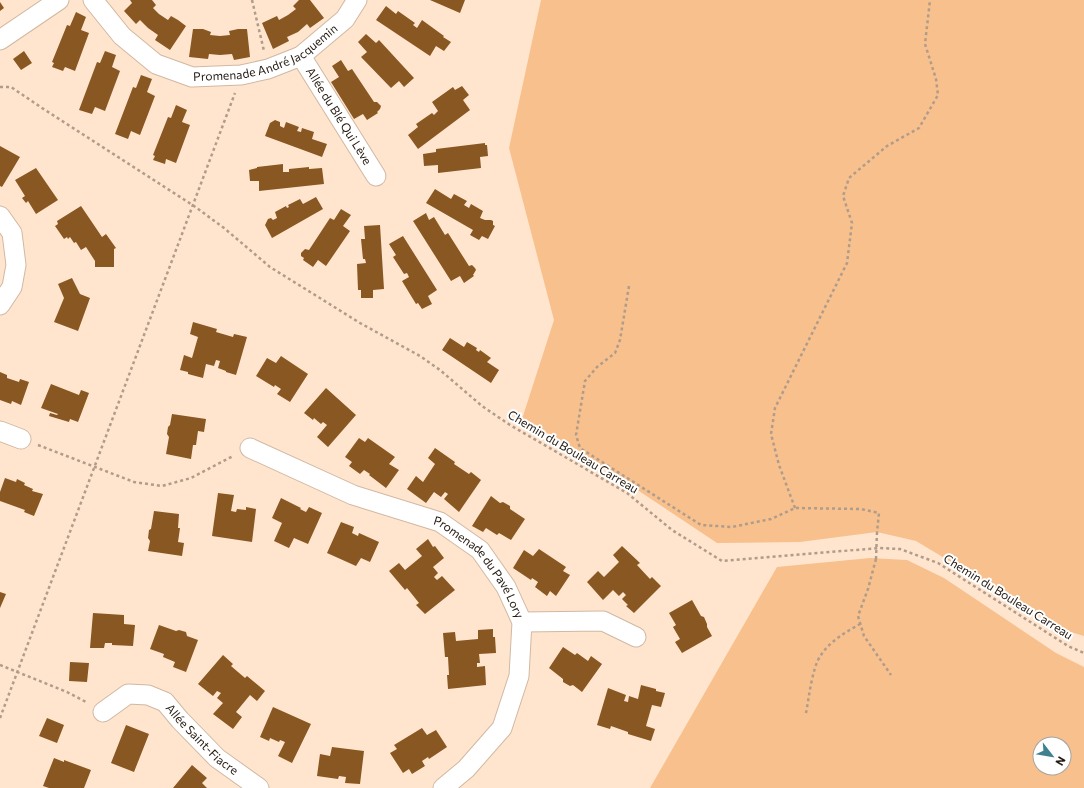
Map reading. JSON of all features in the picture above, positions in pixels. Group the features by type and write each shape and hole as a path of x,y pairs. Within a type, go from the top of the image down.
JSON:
{"street":[{"path":"0,40 59,0"},
{"name":"Promenade André Jacquemin","path":"93,0 122,36 156,64 192,77 241,76 268,69 301,56 345,19 357,0"},
{"name":"Allée du Blé Qui Lève","path":"301,56 376,176"},
{"path":"0,216 12,233 16,265 12,287 0,305"},
{"path":"0,431 21,439"},
{"name":"Promenade du Pavé Lory","path":"250,448 353,495 440,522 480,550 506,587 522,622 519,676 502,728 466,769 443,788"},
{"path":"522,622 603,621 636,637"},
{"name":"Allée Saint-Fiacre","path":"102,712 128,694 148,695 165,702 180,720 217,758 259,788"}],"path":[{"path":"252,0 268,69"},
{"path":"795,508 779,465 771,434 775,408 847,263 852,223 843,196 849,178 887,146 919,128 938,95 936,79 924,44 930,0"},
{"path":"0,718 194,206 241,76"},
{"name":"Chemin du Bouleau Carreau","path":"0,87 11,87 194,206 224,228 270,267 360,323 420,356 440,370 482,406 510,425 627,494 672,530 722,560 879,548 900,549 938,563 1068,646 1084,653"},
{"path":"629,286 620,340 615,354 597,368 586,381 576,435 580,448 701,525 732,527 771,519 795,508 861,509 879,514 876,559 868,589 858,616 864,636 891,675"},
{"path":"21,439 134,482 162,486 191,478 250,448"},
{"path":"806,713 812,679 820,656 839,636 860,624"},
{"path":"0,665 67,692 102,712"}],"shaded area":[{"path":"541,0 1084,0 1084,636 1064,630 916,541 877,532 800,542 717,543 579,451 522,419 554,320 509,148"},
{"path":"870,558 907,560 944,578 1056,653 1084,667 1084,788 650,788 777,567"}],"building":[{"path":"130,0 152,0 156,5 153,8 159,14 168,20 171,16 186,26 170,50 155,40 158,35 140,20 136,24 124,11 132,3"},
{"path":"299,0 310,0 324,18 310,28 307,24 298,32 287,37 289,41 273,49 262,23 277,16 279,20 288,15 296,9 293,6"},
{"path":"430,0 465,0 460,13"},
{"path":"0,2 4,8 0,11"},
{"path":"386,6 396,14 398,11 415,23 413,25 417,28 422,20 451,42 444,51 436,46 430,56 376,20"},
{"path":"76,12 86,17 81,30 89,33 75,71 65,67 63,71 52,67 54,63 52,62 67,25 70,26"},
{"path":"193,29 203,29 211,32 210,35 220,36 230,35 229,31 247,29 250,57 234,60 232,54 209,54 208,59 189,57"},
{"path":"366,34 376,43 379,40 414,78 404,87 399,81 391,88 361,57 367,52 358,42"},
{"path":"24,51 32,63 21,70 13,59"},
{"path":"105,51 116,55 112,67 120,71 105,111 95,107 92,114 79,110 97,62 100,63"},
{"path":"341,60 348,71 352,69 374,102 377,102 381,106 377,112 378,113 367,120 363,114 354,119 331,82 339,77 332,66"},
{"path":"141,75 152,79 147,92 155,96 140,135 131,131 128,139 115,134 133,87 136,88"},
{"path":"462,86 469,95 463,100 470,110 418,149 408,135 418,127 416,124 432,113 434,115 438,111 432,102 453,87 455,90"},
{"path":"176,105 187,110 182,122 190,125 176,163 166,159 165,164 153,160 155,156 153,155 168,117 171,118"},
{"path":"275,120 280,122 280,126 284,128 286,122 299,127 297,131 301,132 302,128 314,132 312,139 327,144 322,157 265,136 270,123"},
{"path":"485,143 485,145 487,145 488,156 480,157 481,168 438,173 438,165 424,166 423,154 436,152 436,149"},
{"path":"0,146 20,157 2,187 0,186"},
{"path":"283,164 283,172 289,172 289,169 309,167 309,169 322,168 324,184 259,191 259,181 250,181 249,170 257,167"},
{"path":"36,168 58,200 36,214 28,201 26,203 22,198 25,196 15,180"},
{"path":"435,189 451,199 454,194 467,201 464,205 469,208 471,204 483,211 480,218 493,221 493,225 495,226 488,239 482,236 479,240 470,235 473,230 426,203"},
{"path":"316,197 323,209 272,238 265,225 268,219 271,218 273,220 277,218 275,212 286,206 287,208 289,207 288,205 300,199 303,204"},
{"path":"81,206 102,237 106,234 116,248 114,249 114,267 95,267 95,261 86,247 81,250 76,242 74,243 70,237 68,239 67,237 64,239 55,226 58,224 57,221"},
{"path":"341,209 351,215 343,226 350,231 326,266 318,260 313,267 303,260 304,258 301,256 301,253 305,249 309,250 330,218 334,220"},
{"path":"426,213 429,220 434,217 445,235 448,233 469,266 472,265 475,268 476,270 473,275 474,276 464,283 460,276 451,281 413,221"},
{"path":"380,225 384,289 373,290 373,298 361,298 361,290 358,290 357,264 366,263 365,259 363,259 361,239 365,239 364,226"},
{"path":"403,236 437,290 428,296 432,304 422,309 418,303 416,304 402,281 409,277 407,273 404,274 393,257 396,255 389,244"},
{"path":"72,278 80,294 90,298 78,331 54,322 64,298 58,284"},
{"path":"193,322 217,329 216,332 233,337 234,334 247,337 236,375 218,368 220,361 216,360 214,366 206,364 203,378 180,370 184,355 192,358 198,337 190,334"},
{"path":"450,338 464,347 467,342 477,348 476,350 479,352 480,350 491,358 487,362 499,370 491,383 442,350"},
{"path":"281,356 308,374 290,402 277,394 281,389 275,385 274,387 256,376 267,358 276,363"},
{"path":"0,372 7,375 7,378 19,382 20,379 29,382 21,405 12,401 11,404 0,400"},
{"path":"51,384 79,395 81,390 89,393 78,422 70,419 69,422 49,416 50,413 58,414 41,408"},
{"path":"326,388 356,415 328,447 317,437 327,425 323,422 321,424 314,418 313,420 304,413"},
{"path":"172,414 206,419 204,432 198,431 196,445 193,445 191,459 166,454 169,437 167,434 168,427 170,425"},
{"path":"359,438 365,442 368,438 395,457 389,464 399,470 386,488 364,470 360,474 349,466 352,462 345,457"},
{"path":"435,448 455,462 454,464 469,474 471,472 481,480 459,512 444,499 448,494 445,492 441,497 434,492 426,503 407,489 416,476 423,482 435,464 428,458"},
{"path":"5,478 16,482 17,479 25,483 24,485 33,489 32,491 43,494 34,516 24,512 25,510 0,501 0,492"},
{"path":"218,493 234,495 231,511 236,512 237,509 246,510 246,507 256,509 252,542 212,536"},
{"path":"491,496 500,503 503,502 510,506 510,509 525,519 511,540 499,533 497,535 486,528 483,532 472,526"},
{"path":"281,498 306,512 309,507 322,513 308,544 294,538 289,548 274,541 282,523 272,518"},
{"path":"154,511 179,514 178,528 180,528 178,542 184,543 182,556 148,551 150,541 148,538 149,530 151,529"},
{"path":"341,522 354,527 352,533 358,536 359,533 379,542 370,562 361,558 356,566 327,553"},
{"path":"428,539 433,547 435,546 444,558 433,567 438,573 434,577 437,580 442,576 455,590 425,614 416,605 419,603 407,588 405,590 389,571 399,563 405,570 422,556 416,549"},
{"path":"622,546 640,563 637,565 650,579 652,577 661,586 634,613 626,606 628,605 622,599 626,595 623,592 619,596 613,590 603,600 587,582 598,571 604,577 619,562 613,555"},
{"path":"539,549 566,567 563,571 570,575 556,596 550,591 547,596 535,587 538,582 532,578 531,580 513,568 524,550 533,556"},
{"path":"0,592 6,594 0,608"},
{"path":"692,600 701,616 704,617 712,636 682,653 675,642 680,639 673,627 676,625 669,613"},
{"path":"93,613 124,615 124,624 135,625 133,646 112,645 112,643 105,643 104,648 90,648"},
{"path":"159,625 176,631 179,630 186,632 187,636 198,640 186,672 173,667 175,662 163,657 164,654 150,649"},
{"path":"493,629 496,653 479,654 480,663 477,663 477,667 485,666 486,685 448,689 448,657 445,657 443,633 455,632 456,641 478,639 478,630"},
{"path":"563,647 575,655 577,653 588,661 591,656 602,664 582,692 573,685 570,686 563,682 563,679 549,668"},
{"path":"223,655 233,664 231,666 245,678 247,676 265,691 257,701 250,695 236,712 242,717 233,729 213,714 223,703 217,698 221,693 217,691 213,696 198,684"},
{"path":"70,662 89,663 87,682 69,681"},
{"path":"641,685 665,693 661,707 652,705 646,726 655,729 651,741 628,734 628,732 611,726 610,729 597,725 608,688 626,695 624,701 628,702 629,696 638,699"},
{"path":"273,707 311,724 292,763 278,756 285,742 280,740 279,742 270,738 269,741 260,737"},
{"path":"47,718 64,725 57,743 39,736"},
{"path":"126,725 149,734 134,772 111,763"},
{"path":"422,728 427,735 436,730 447,747 429,759 428,757 422,761 425,766 412,774 409,769 403,773 390,753 397,749 394,745"},
{"path":"332,747 364,751 360,784 345,783 346,777 339,776 338,779 317,776 320,754 330,756"},
{"path":"54,758 91,770 84,788 49,788 43,786"},
{"path":"192,765 207,778 202,783 207,788 173,788"}]}
